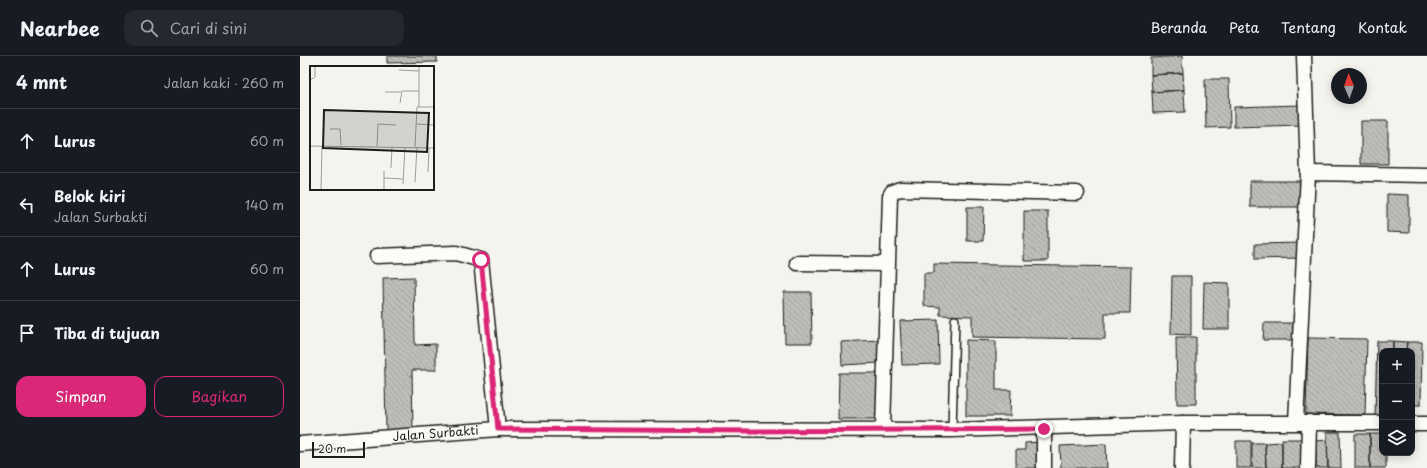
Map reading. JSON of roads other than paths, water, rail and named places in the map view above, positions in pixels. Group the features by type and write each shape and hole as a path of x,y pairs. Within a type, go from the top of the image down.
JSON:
{"street":[{"path":"1304,56 1308,173 1303,422 1308,468"},
{"path":"1308,173 1427,175"},
{"path":"883,429 890,196 895,190 1077,193"},
{"path":"377,256 456,254 481,260 498,429"},
{"path":"797,262 887,264"},
{"path":"1182,422 1182,468"},
{"name":"Jalan Surbakti","path":"300,444 498,429 751,431 883,429 952,430 1044,429 1182,422 1379,423"},
{"path":"1415,424 1427,424"},
{"path":"1044,429 1044,468"}],"lane":[{"path":"952,430 955,320"}]}
